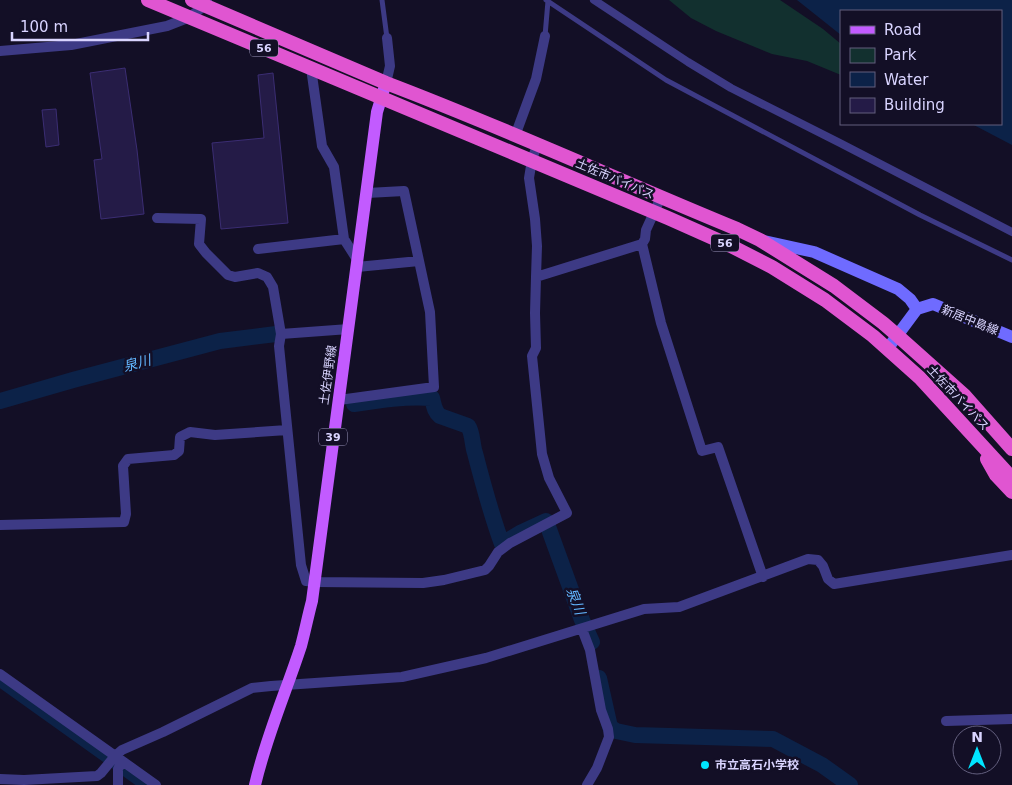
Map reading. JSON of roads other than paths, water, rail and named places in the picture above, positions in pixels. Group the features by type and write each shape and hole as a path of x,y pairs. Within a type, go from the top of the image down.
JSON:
{"highway":[{"name":"土佐市バイパス","path":"148,0 654,212 731,246 772,267 826,300 888,348 920,378 1012,478"},
{"name":"土佐市バイパス","path":"202,2 386,83 760,240 834,286 898,336 964,396 1012,448"},
{"path":"972,433 996,475 1012,492"}],"main road":[{"name":"土佐伊野線","path":"255,785 263,754 301,645 315,582 377,112 386,83"},
{"path":"760,240 814,252 898,289 910,299 917,309 888,348"},
{"path":"820,277 818,267 823,262 831,260"},
{"name":"新居中島線","path":"917,309 933,304 1012,337"}],"street":[{"path":"594,0 731,88 1012,232"},
{"path":"0,52 71,44 167,26 190,17 202,2"},
{"path":"515,136 536,79 545,36"},
{"path":"386,83 390,66 388,38"},
{"path":"311,68 322,146 334,168 344,239 357,264 419,261"},
{"path":"157,218 200,219 199,244 206,254 228,275 235,277 258,273 267,277 273,287 281,334 279,346 301,564 306,581 423,583 444,580 485,570 498,552 510,543 567,512 549,478 542,454 532,356 536,348 534,313 537,246 529,178 537,145"},
{"path":"339,400 434,387 430,312 404,191 367,193"},
{"path":"661,197 646,230 642,244 661,323 702,451 718,447 764,577"},
{"path":"258,249 344,239"},
{"path":"536,277 642,244"},
{"path":"281,334 349,329"},
{"path":"0,525 124,522 126,514 122,466 128,459 174,455 179,451 180,437 190,432 215,435 287,430"},
{"path":"0,780 97,776 115,761 122,750 252,688 402,677 486,658 644,610 679,608 808,559 818,560 823,566 828,579 834,584 1012,555"},
{"path":"582,629 590,650 601,710 609,737 597,768 586,785"},
{"path":"0,674 115,761 156,785"},
{"path":"946,721 1012,719"},
{"path":"115,761 118,785"}],"lane":[{"path":"382,0 388,38"},
{"path":"545,36 547,1"},
{"path":"547,1 666,80 920,215 1012,260"}],"water":[{"path":"797,0 1012,0 1012,145 974,125 1002,125 1002,10 840,10 840,34"}],"waterway":[{"name":"泉川","path":"0,401 220,341 276,334"},
{"name":"泉川","path":"354,404 403,398 432,398 435,410 440,416 468,426 487,499 502,544 546,521 582,620 592,642"},
{"name":"泉川","path":"599,678 610,727 616,731 635,735 773,739 822,765 850,785"},
{"path":"0,682 144,785"}],"place":[{"name":"市立高石小学校","path":"705,765"}]}
